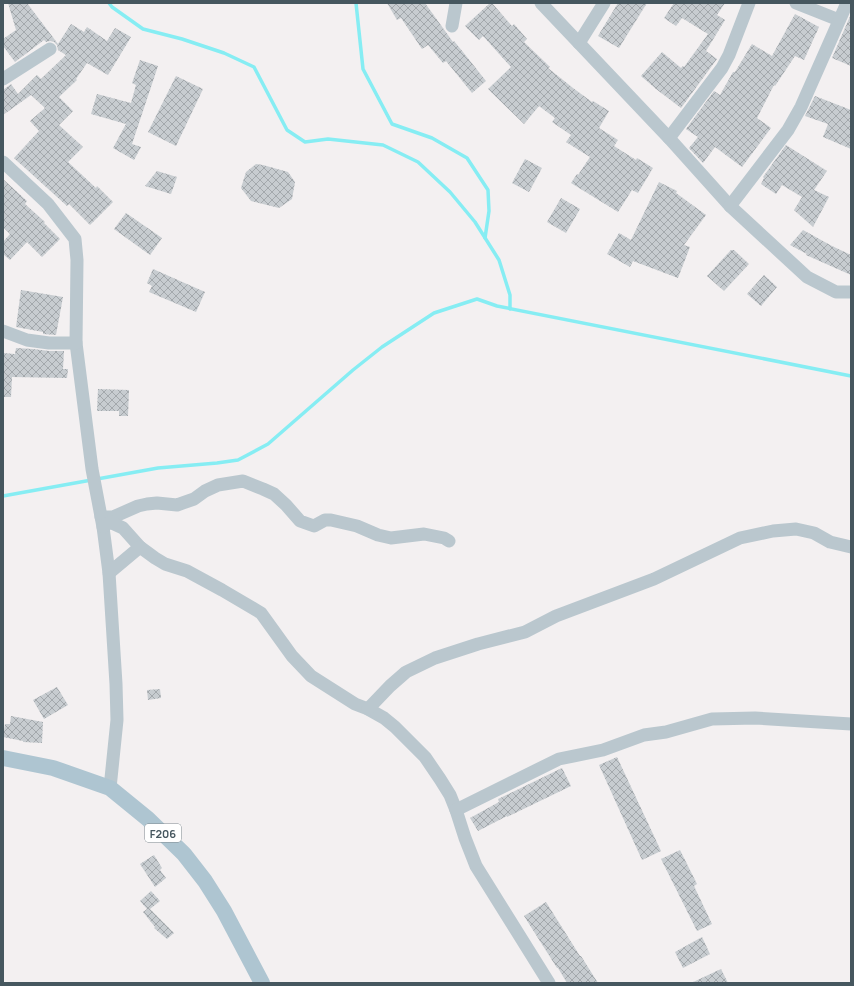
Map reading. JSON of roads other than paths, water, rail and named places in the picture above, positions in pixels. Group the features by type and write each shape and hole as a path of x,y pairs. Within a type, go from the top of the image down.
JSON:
{"main road":[{"name":"F206","path":"3,758 53,768 110,788 148,819 184,854 205,881 224,911 262,983"}],"street":[{"path":"452,26 456,3"},
{"path":"541,3 730,206 807,277 836,292 851,292"},
{"path":"579,43 604,3"},
{"path":"668,138 722,68 729,55 748,3"},
{"path":"796,3 839,20"},
{"path":"730,206 788,130 800,107 846,3"},
{"path":"3,79 50,48"},
{"path":"3,162 48,204 75,239 77,260 76,343 92,469 110,573 117,720 110,788"},
{"path":"3,331 27,340 49,343 76,343"},
{"path":"102,522 138,506 157,503 177,505 194,499 205,491 218,485 243,481 274,494 286,505 300,522 314,526 325,520 331,520 357,526 378,535 391,538 424,534 444,538 449,541"},
{"path":"102,522 110,522 123,528 140,547 165,564 187,571 262,613 292,656 311,676 355,704 384,718 425,757 443,784 456,810 476,866 549,983"},
{"path":"368,709 406,672 435,658 478,644 525,632 556,616 654,579 740,538 772,531 796,529 814,533 830,542 851,547"},
{"path":"110,573 140,547"},
{"path":"456,810 559,760 603,750 644,735 666,732 712,719 755,718 851,724"}],"waterway":[{"path":"109,3 112,7 143,29 182,39 224,53 254,67 287,130 305,142 328,139 383,145 418,162 450,192 475,222 499,260 510,295 510,309"},
{"path":"356,3 363,69 392,124 432,138 467,158 488,190 489,211 485,238"},
{"path":"3,496 158,468 238,460 268,444 353,370 382,347 434,313 477,299 497,306 851,376"}]}
